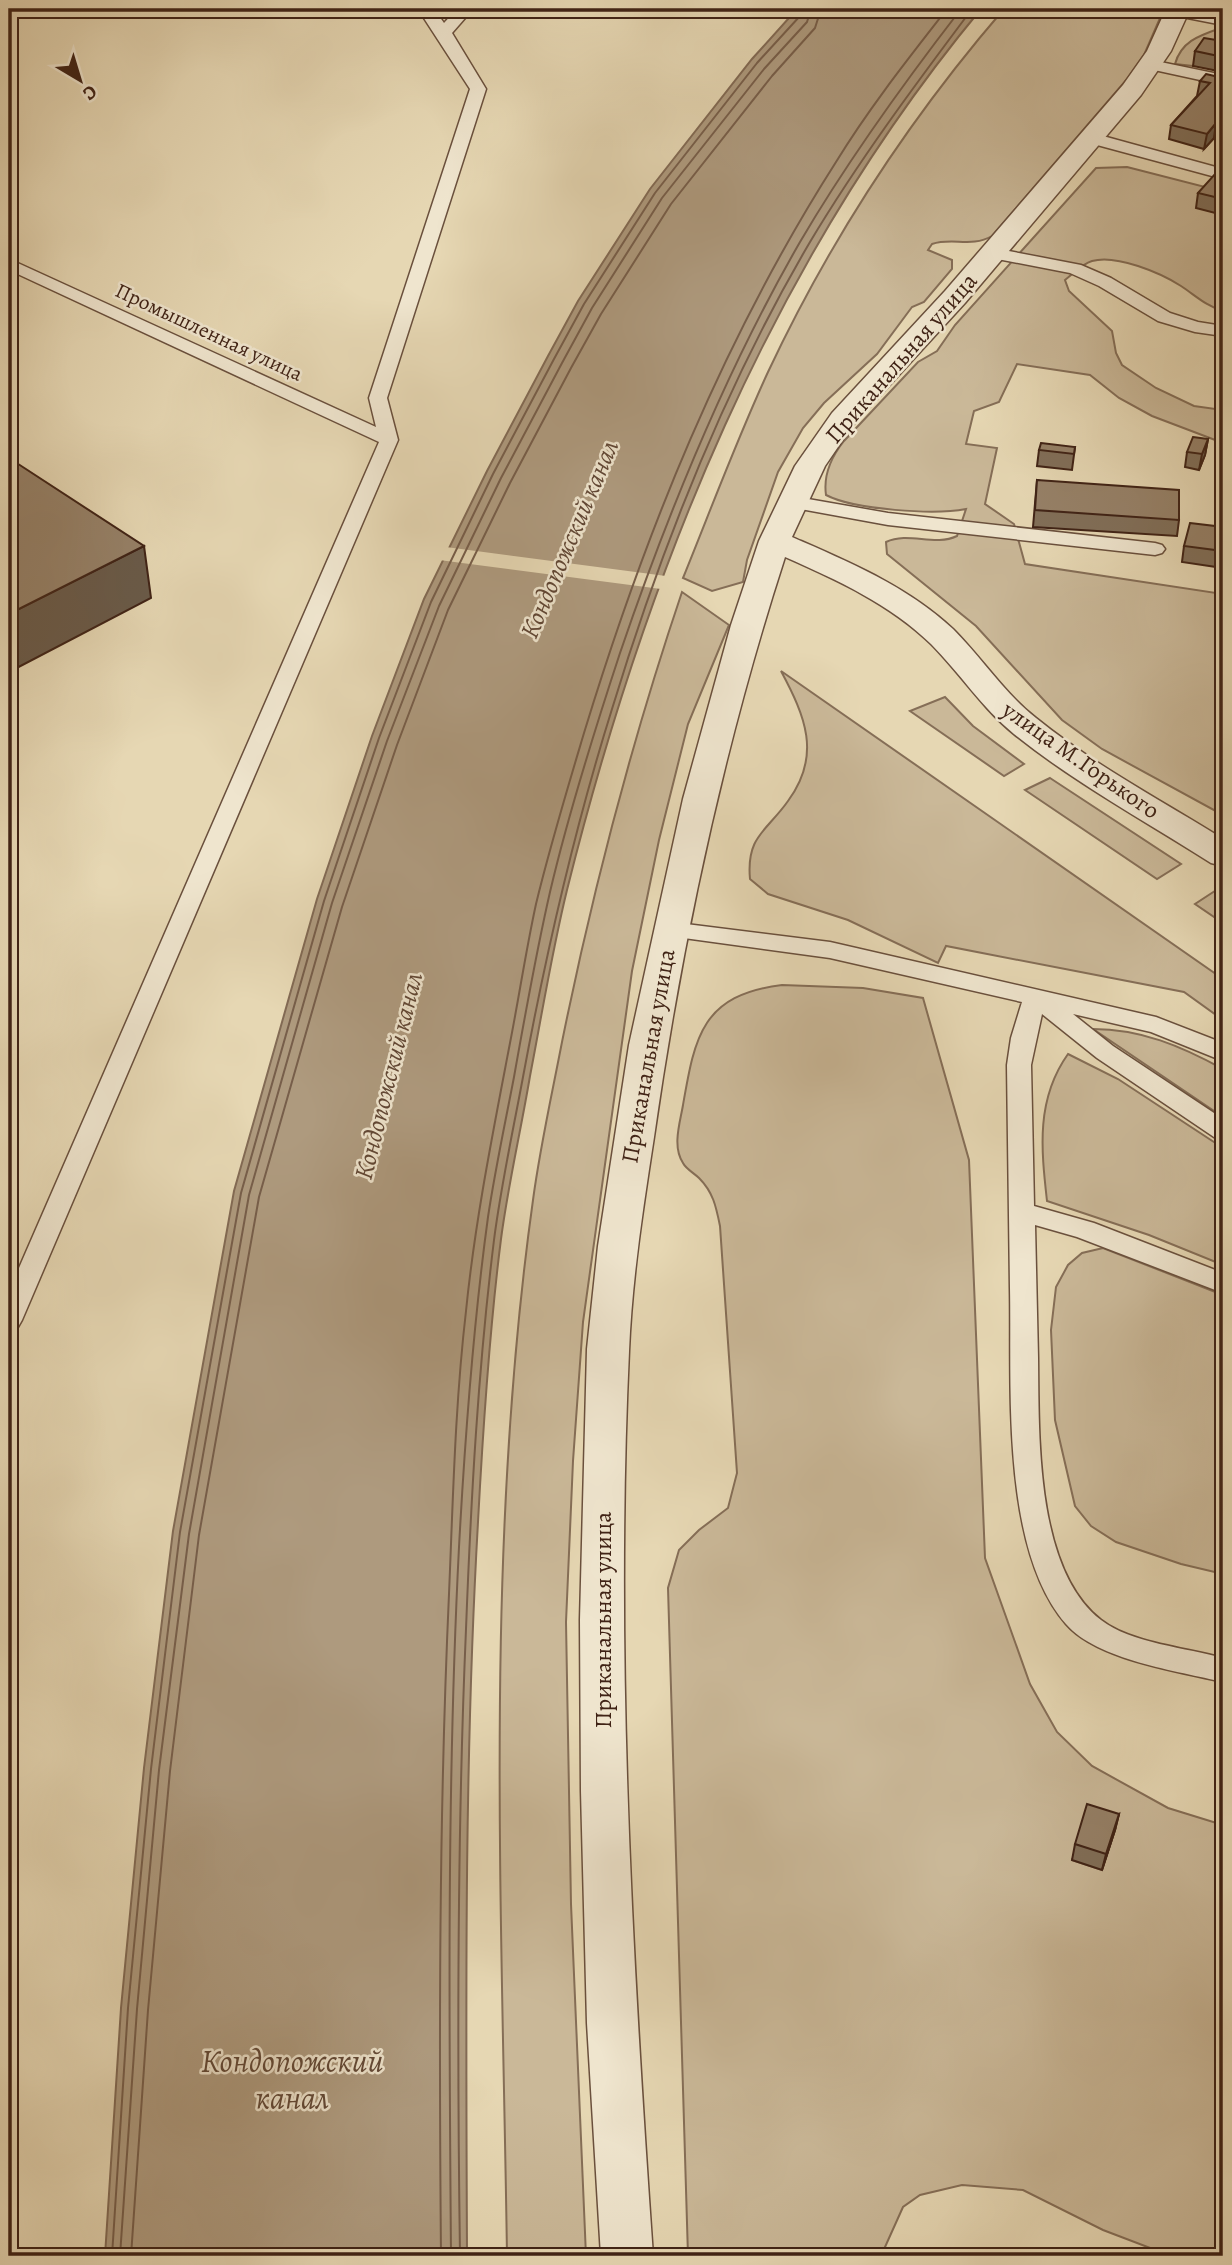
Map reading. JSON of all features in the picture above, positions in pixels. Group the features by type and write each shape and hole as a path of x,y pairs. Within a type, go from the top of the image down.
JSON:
{"street":[{"name":"Приканальная улица","path":"628,2256 612,2023 601,1620 608,1349 618,1246 648,1045 670,930 700,799 747,625 775,541 810,466 842,419 993,253 1151,65 1177,10"},
{"name":"улица М.Горького","path":"775,541 852,575 901,603 942,636 993,698 1027,728 1223,855"}],"lane":[{"path":"9,1321 389,440 378,398 478,89 426,9"},
{"path":"444,33 465,9"},
{"path":"1177,10 1223,20"},
{"path":"1151,65 1223,80"},
{"path":"1092,138 1223,174"},
{"path":"993,253 1075,269 1105,282 1164,317 1195,327 1223,331"},
{"name":"Промышленная улица","path":"9,264 389,440"},
{"path":"791,502 888,519 1156,549"},
{"path":"670,930 830,950 1156,1025 1198,1040 1223,1053"},
{"path":"1036,996 1088,1041 1223,1131"},
{"path":"1036,996 1023,1038 1019,1065 1028,1466 1032,1501 1046,1554 1061,1595 1074,1616 1094,1632 1223,1670"},
{"path":"1022,1212 1085,1230 1223,1283"}],"shaded area":[{"path":"1004,9 1164,9 1144,55 1128,78 992,236 977,241 932,244 928,250 952,260 952,269 924,302 912,307 877,354 824,403 803,428 778,472 747,560 743,582 712,591 683,578 768,372 817,276 904,137"},
{"path":"1223,29 1223,51 1202,52 1193,66 1175,64 1186,45 1197,37"},
{"path":"1127,167 1213,189 1197,207 1223,215 1223,311 1206,304 1162,276 1125,262 1092,261 1081,266 1065,280 1069,291 1112,331 1116,353 1122,365 1156,388 1194,406 1223,410 1223,443 1152,416 1119,398 1090,375 1017,364 999,402 974,411 966,444 997,448 985,504 1014,524 1025,564 1223,594 1223,815 1102,749 1062,720 976,626 887,554 886,542 895,539 939,540 957,536 966,509 935,511 875,508 826,495 829,466 844,441 918,362 937,351 955,325 1096,168"},
{"path":"682,592 729,625 688,724 659,840 632,971 583,1322 573,1461 566,1622 571,1904 586,2256 507,2256 500,1727 508,1463 518,1331 539,1160 574,985 600,871 630,759"},
{"path":"781,671 1223,979 1223,1020 1184,992 946,946 938,963 848,920 768,894 750,879 751,853 760,835 788,801 798,784 805,768 807,752 803,720"},
{"path":"945,697 973,726 1024,764 1004,776 910,711"},
{"path":"1050,778 1181,864 1157,879 1025,790"},
{"path":"1221,887 1223,889 1223,923 1195,904"},
{"path":"782,985 863,988 923,998 969,1160 985,1558 1030,1684 1057,1732 1092,1766 1168,1808 1223,1825 1223,2256 1158,2251 1103,2230 1023,2190 962,2185 920,2195 903,2207 881,2256 688,2256 668,1588 679,1550 699,1530 728,1508 737,1473 720,1226 711,1194 683,1163 678,1149 678,1134 692,1059 707,1023 719,1009 734,998 755,990","holes":["1115,1830 1102,1870 1072,1859"]},
{"path":"1093,1029 1128,1032 1160,1040 1223,1069 1223,1117"},
{"path":"1068,1054 1118,1079 1223,1148 1223,1265 1149,1235 1047,1201 1043,1124 1050,1088"},
{"path":"1103,1248 1223,1295 1223,1574 1181,1564 1116,1542 1091,1526 1075,1506 1055,1420 1051,1330 1056,1287 1068,1265 1082,1253"}],"water":[{"name":"Кондопожский канал","path":"797,9 981,9 906,106 839,209 779,315 725,426 677,539 635,654 567,890 547,983 504,1219 484,1416 473,1614 468,1797 467,2256 105,2256 121,2008 144,1768 173,1531 234,1191 317,899 372,736 424,599 548,356 578,301 650,189 752,59"}],"pier":[{"path":"446,547 666,576 661,589 439,560"}],"building":[{"path":"1204,38 1223,40 1223,57 1195,51"},
{"path":"1206,74 1223,78 1223,125 1216,123 1207,134 1171,125 1210,83 1200,81"},
{"path":"1215,174 1223,176 1223,199 1198,193"},
{"path":"1193,437 1208,439 1202,454 1187,452"},
{"path":"1041,443 1075,447 1074,454 1039,450"},
{"path":"9,458 144,546 9,614"},
{"path":"1037,480 1179,490 1179,520 1035,510"},
{"path":"1190,523 1223,527 1223,551 1184,546"},
{"path":"1087,1804 1119,1814 1106,1854 1075,1844"}]}
